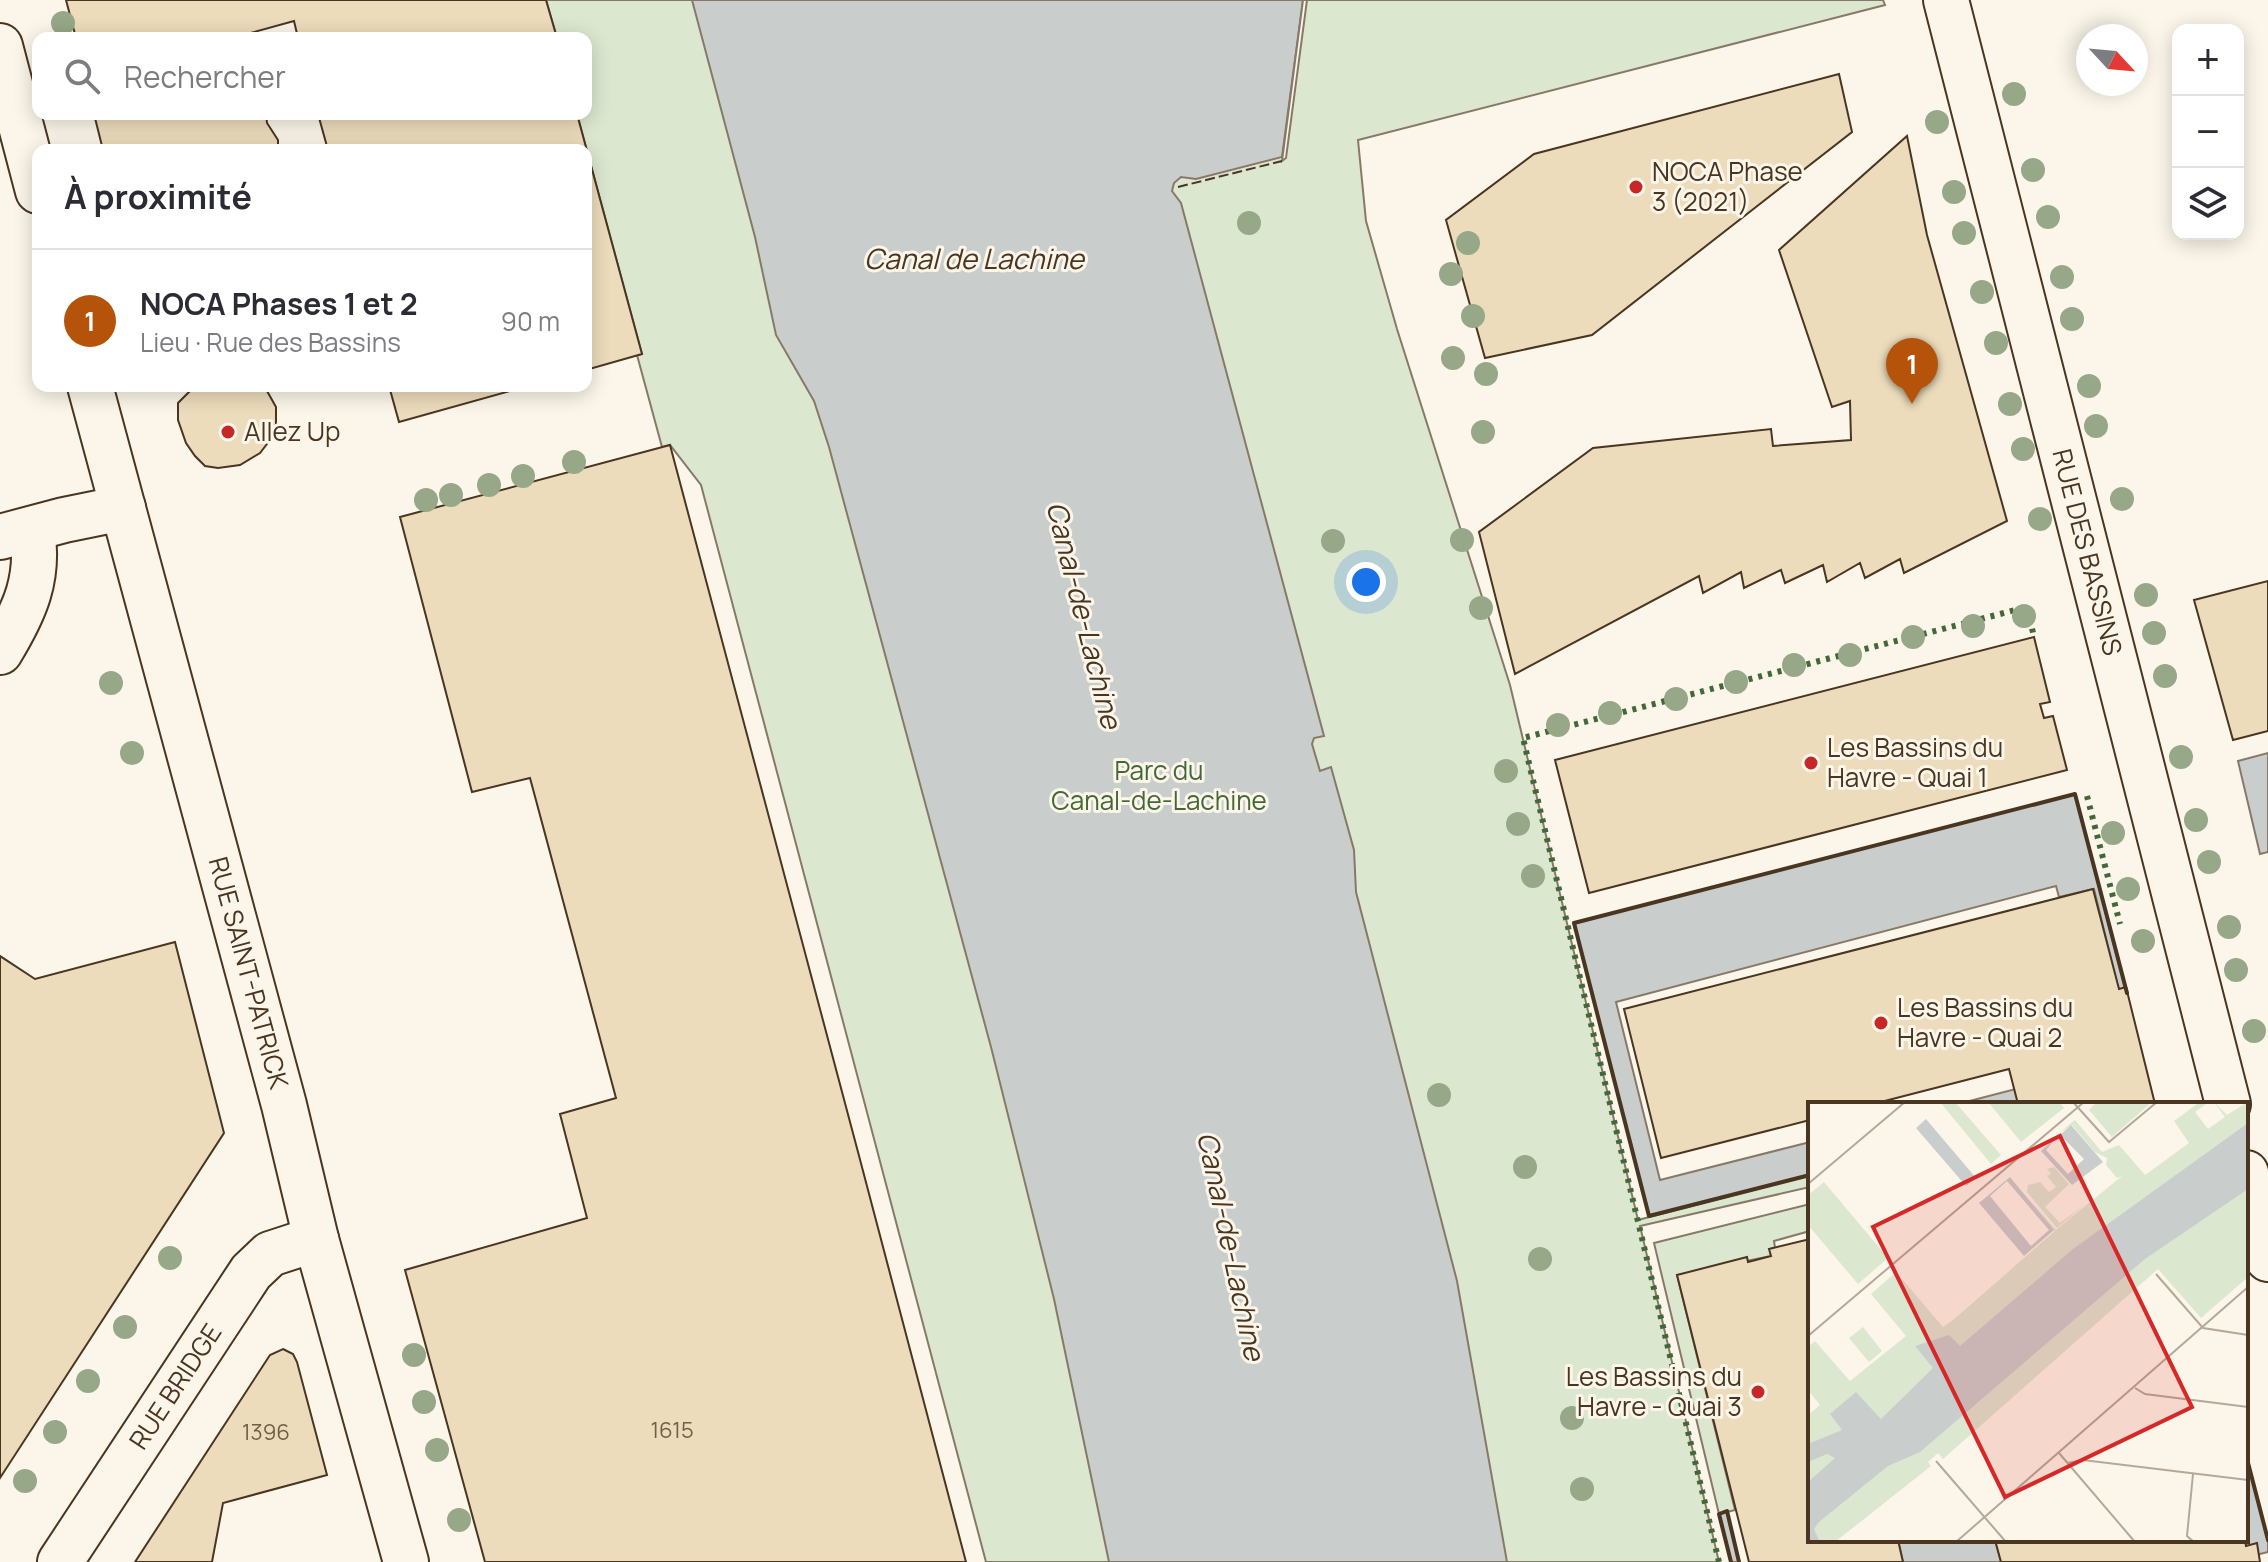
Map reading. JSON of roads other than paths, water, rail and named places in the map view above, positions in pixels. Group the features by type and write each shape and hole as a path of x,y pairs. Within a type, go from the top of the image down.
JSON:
{"main road":[{"name":"RUE DES BASSINS","path":"1946,0 2227,1102"},
{"path":"0,46 32,168"},
{"name":"RUE SAINT-PATRICK","path":"92,392 284,1105 316,1239 406,1562"},
{"path":"0,652 12,633 33,582 35,558 16,533 123,508"},
{"path":"2248,1181 2268,1259"},
{"name":"RUE BRIDGE","path":"60,1562 251,1272 270,1254 316,1239"}],"water":[{"name":"Canal de Lachine","path":"692,0 1303,0 1282,157 1196,179 1181,177 1174,183 1172,191 1181,203 1324,736 1314,738 1312,744 1320,771 1331,767 1354,850 1356,892 1457,1281 1507,1562 1109,1562 1054,1299 991,1047 829,447 814,401 776,335 755,237"},
{"path":"2268,753 2268,852 2260,854 2238,761"},
{"path":"2075,794 2150,1086 2090,1102 1966,1102 2135,1058 2094,889 2059,897 2056,886 1616,1002 1660,1180 1808,1143 1808,1176 1649,1216 1574,923"},
{"path":"2248,1463 2268,1540 2268,1552 2244,1558 2240,1542 2248,1542"},
{"path":"1727,1511 1739,1562 1731,1562 1719,1514"},
{"path":"1898,1542 1996,1542 2001,1562 1903,1562"}],"place":[{"name":"NOCA Phase 3 (2021)","path":"1636,187"},
{"name":"NOCA Phases 1 et 2","path":"1912,404"},
{"name":"Allez Up","path":"228,432"},
{"name":"Les Bassins du Havre - Quai 1","path":"1811,763"},
{"name":"Les Bassins du Havre - Quai 2","path":"1881,1023"},
{"name":"Les Bassins du Havre - Quai 3","path":"1758,1392"}],"water label":[{"name":"Canal-de-Lachine","path":"1084,615"},
{"name":"Canal-de-Lachine","path":"1231,1246"}],"park label":[{"name":"Parc du Canal-de-Lachine","path":"1159,786"}]}
